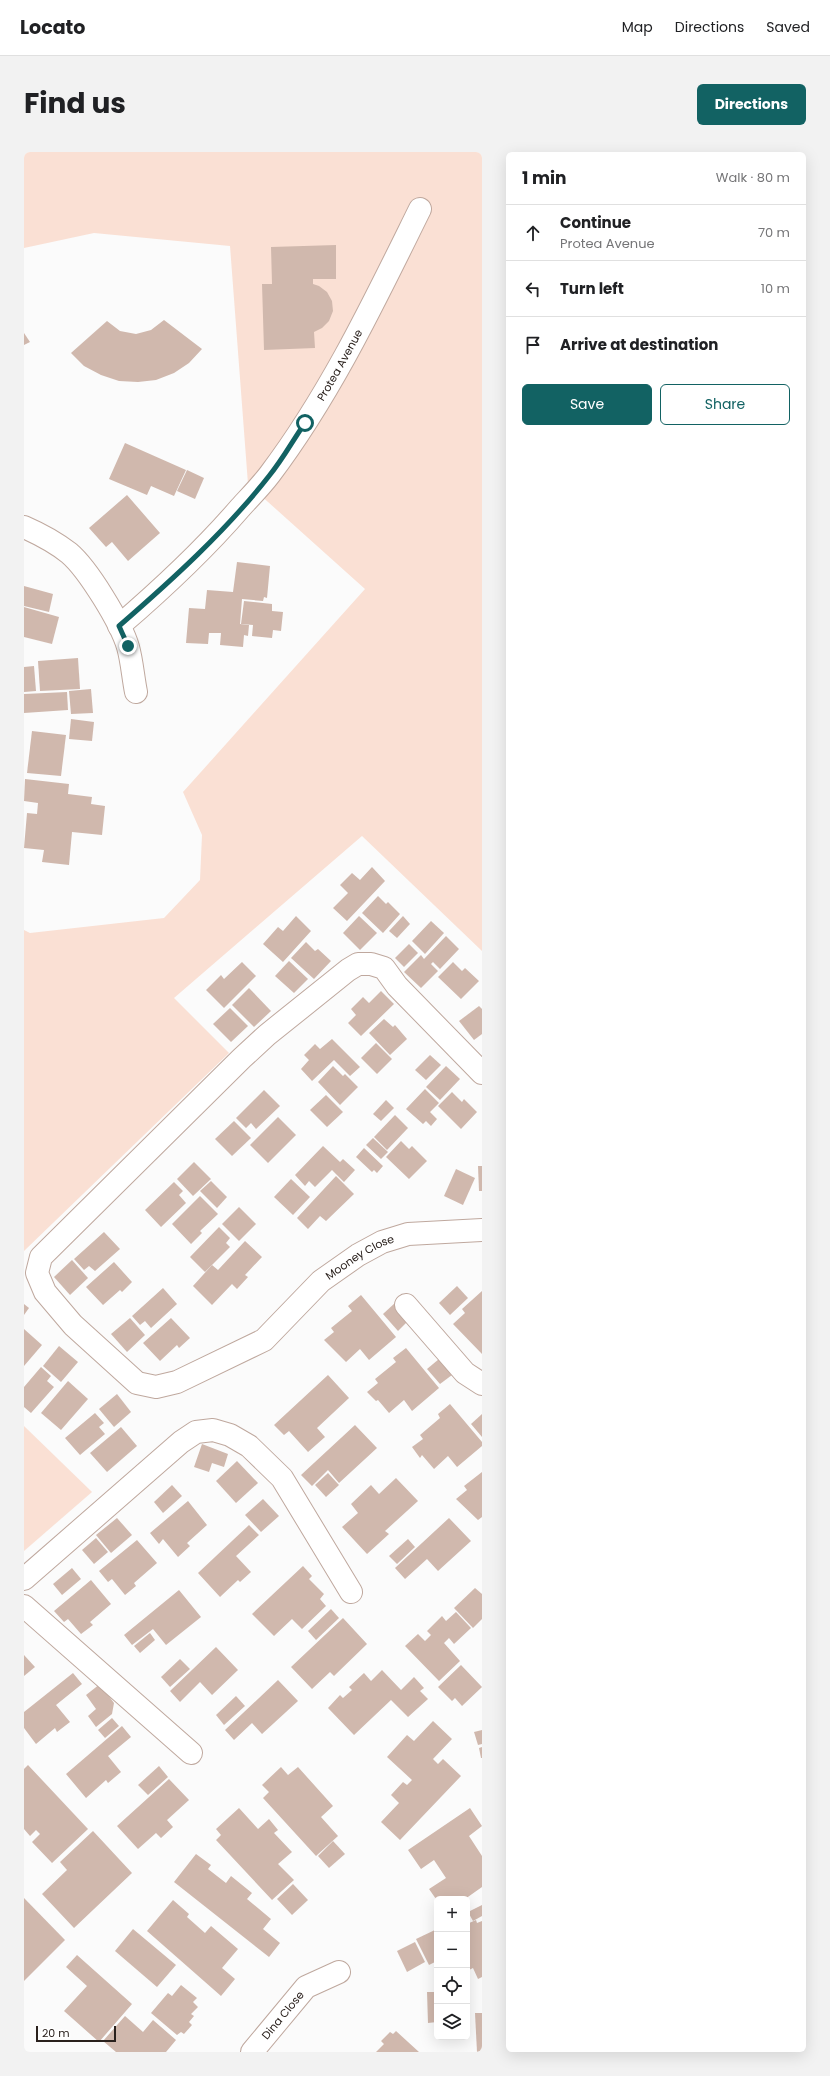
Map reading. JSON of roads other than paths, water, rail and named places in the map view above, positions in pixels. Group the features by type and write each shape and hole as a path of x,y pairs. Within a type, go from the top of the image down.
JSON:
{"street":[{"name":"Protea Avenue","path":"119,626 159,591 216,535 270,475 305,423 348,351 420,209"},
{"path":"24,527 46,536 70,554 92,581 119,626 128,646 136,692"},
{"name":"Mooney Close","path":"482,1073 397,986 384,968 371,964 358,964 336,979 247,1053 41,1257 37,1273 45,1292 73,1325 138,1383 156,1387 177,1382 264,1340 321,1281 358,1254 382,1242 408,1234 482,1230"},
{"path":"406,1305 464,1373 482,1384"},
{"path":"24,1579 181,1442 196,1432 213,1430 230,1435 249,1446 282,1478 351,1592"},
{"path":"24,1606 191,1753"},
{"name":"Dina Close","path":"252,2052 306,1987 339,1972"}]}
